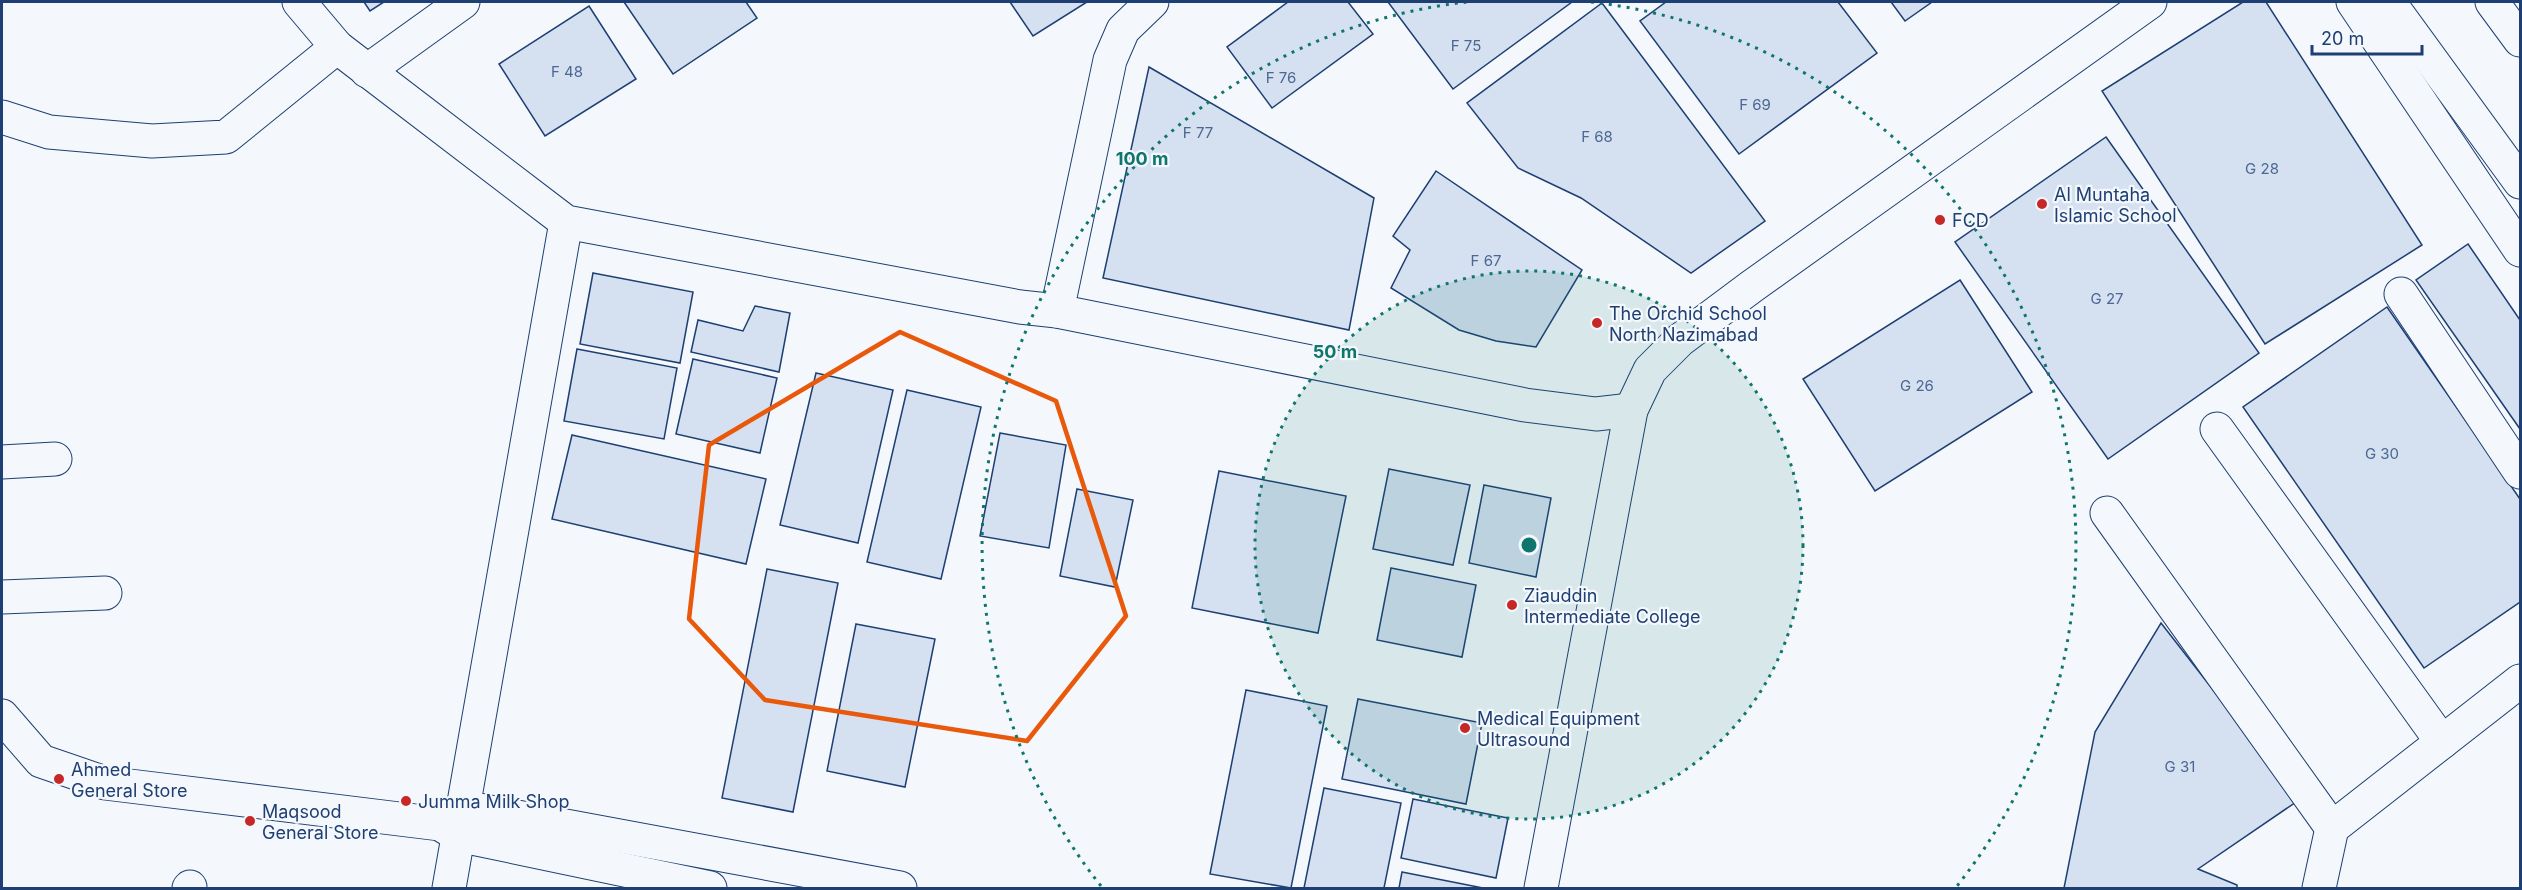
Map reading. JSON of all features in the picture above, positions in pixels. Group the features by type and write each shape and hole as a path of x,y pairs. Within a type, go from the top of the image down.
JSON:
{"street":[{"path":"299,2 337,47 566,222 1020,307 1057,311 1524,405 1596,414 1631,411"},
{"path":"367,70 463,2"},
{"path":"1057,311 1110,60 1123,30 1152,2"},
{"path":"1541,888 1631,411 1650,370 1680,340 1751,287 2150,2"},
{"path":"2353,2 2520,250"},
{"path":"2390,2 2520,183"},
{"path":"2492,2 2520,40"},
{"path":"2,117 49,132 129,140 226,137 337,47"},
{"path":"449,888 453,822 566,222"},
{"path":"2401,294 2520,472"},
{"path":"2217,429 2442,742"},
{"path":"2,462 55,459"},
{"path":"2107,513 2332,828"},
{"path":"2,597 105,593"},
{"path":"2319,888 2332,828 2520,681"},
{"path":"3,712 40,761 105,783 453,822 900,888"},
{"path":"453,822 710,888"}],"highlighted area":[{"path":"900,332 1056,401 1126,616 1027,741 765,700 689,619 709,445"}],"building":[{"path":"364,2 384,2 370,11"},
{"path":"624,2 746,2 757,18 673,74"},
{"path":"1010,2 1087,2 1033,36"},
{"path":"1288,2 1348,2 1373,34 1272,108 1227,47"},
{"path":"1388,2 1572,2 1453,89"},
{"path":"1666,2 1838,2 1877,53 1739,154 1640,21"},
{"path":"1891,2 1932,2 1905,21"},
{"path":"2243,2 2266,2 2422,245 2265,344 2102,91"},
{"path":"1602,3 1765,221 1691,273 1581,198 1518,168 1467,103"},
{"path":"589,6 636,79 545,136 499,64"},
{"path":"1149,67 1374,198 1349,330 1103,278"},
{"path":"2106,137 2259,353 2108,459 1955,242"},
{"path":"1436,171 1582,270 1536,347 1496,341 1459,330 1391,288 1410,250 1393,236"},
{"path":"2468,244 2520,320 2520,429 2416,280"},
{"path":"593,273 693,292 680,363 580,344"},
{"path":"1960,280 2032,392 1875,491 1803,379"},
{"path":"755,306 790,313 779,372 691,352 698,320 743,331"},
{"path":"2387,307 2520,499 2520,602 2424,668 2243,407"},
{"path":"577,349 677,368 664,439 564,421"},
{"path":"693,359 777,378 760,453 676,434"},
{"path":"816,373 893,390 858,543 780,525"},
{"path":"907,390 981,407 941,579 867,562"},
{"path":"1000,433 1066,445 1049,548 980,536"},
{"path":"572,435 766,479 746,564 552,519"},
{"path":"1389,469 1470,485 1453,565 1373,549"},
{"path":"1219,471 1346,496 1318,633 1192,608"},
{"path":"1484,485 1551,498 1536,577 1469,563"},
{"path":"1077,489 1133,500 1115,587 1060,576"},
{"path":"1391,568 1476,585 1462,657 1377,640"},
{"path":"767,569 838,583 793,812 722,798"},
{"path":"2161,623 2299,800 2198,869 2237,885 2237,888 2064,888 2095,732"},
{"path":"856,624 935,639 905,787 827,771"},
{"path":"1246,690 1327,706 1291,888 1210,874"},
{"path":"1358,699 1482,723 1466,804 1342,779"},
{"path":"1324,788 1401,803 1384,888 1304,888"},
{"path":"1413,799 1508,818 1496,878 1401,858"},
{"path":"1402,872 1483,888 1399,888"}],"place":[{"name":"Al Muntaha Islamic School","path":"2042,204"},
{"name":"FCD","path":"1940,220"},
{"name":"The Orchid School North Nazimabad","path":"1597,323"},
{"name":"Ziauddin Intermediate College","path":"1512,605"},
{"name":"Medical Equipment Ultrasound","path":"1465,728"},
{"name":"Ahmed General Store","path":"59,779"},
{"name":"Jumma Milk Shop","path":"406,801"},
{"name":"Maqsood General Store","path":"250,821"}]}
